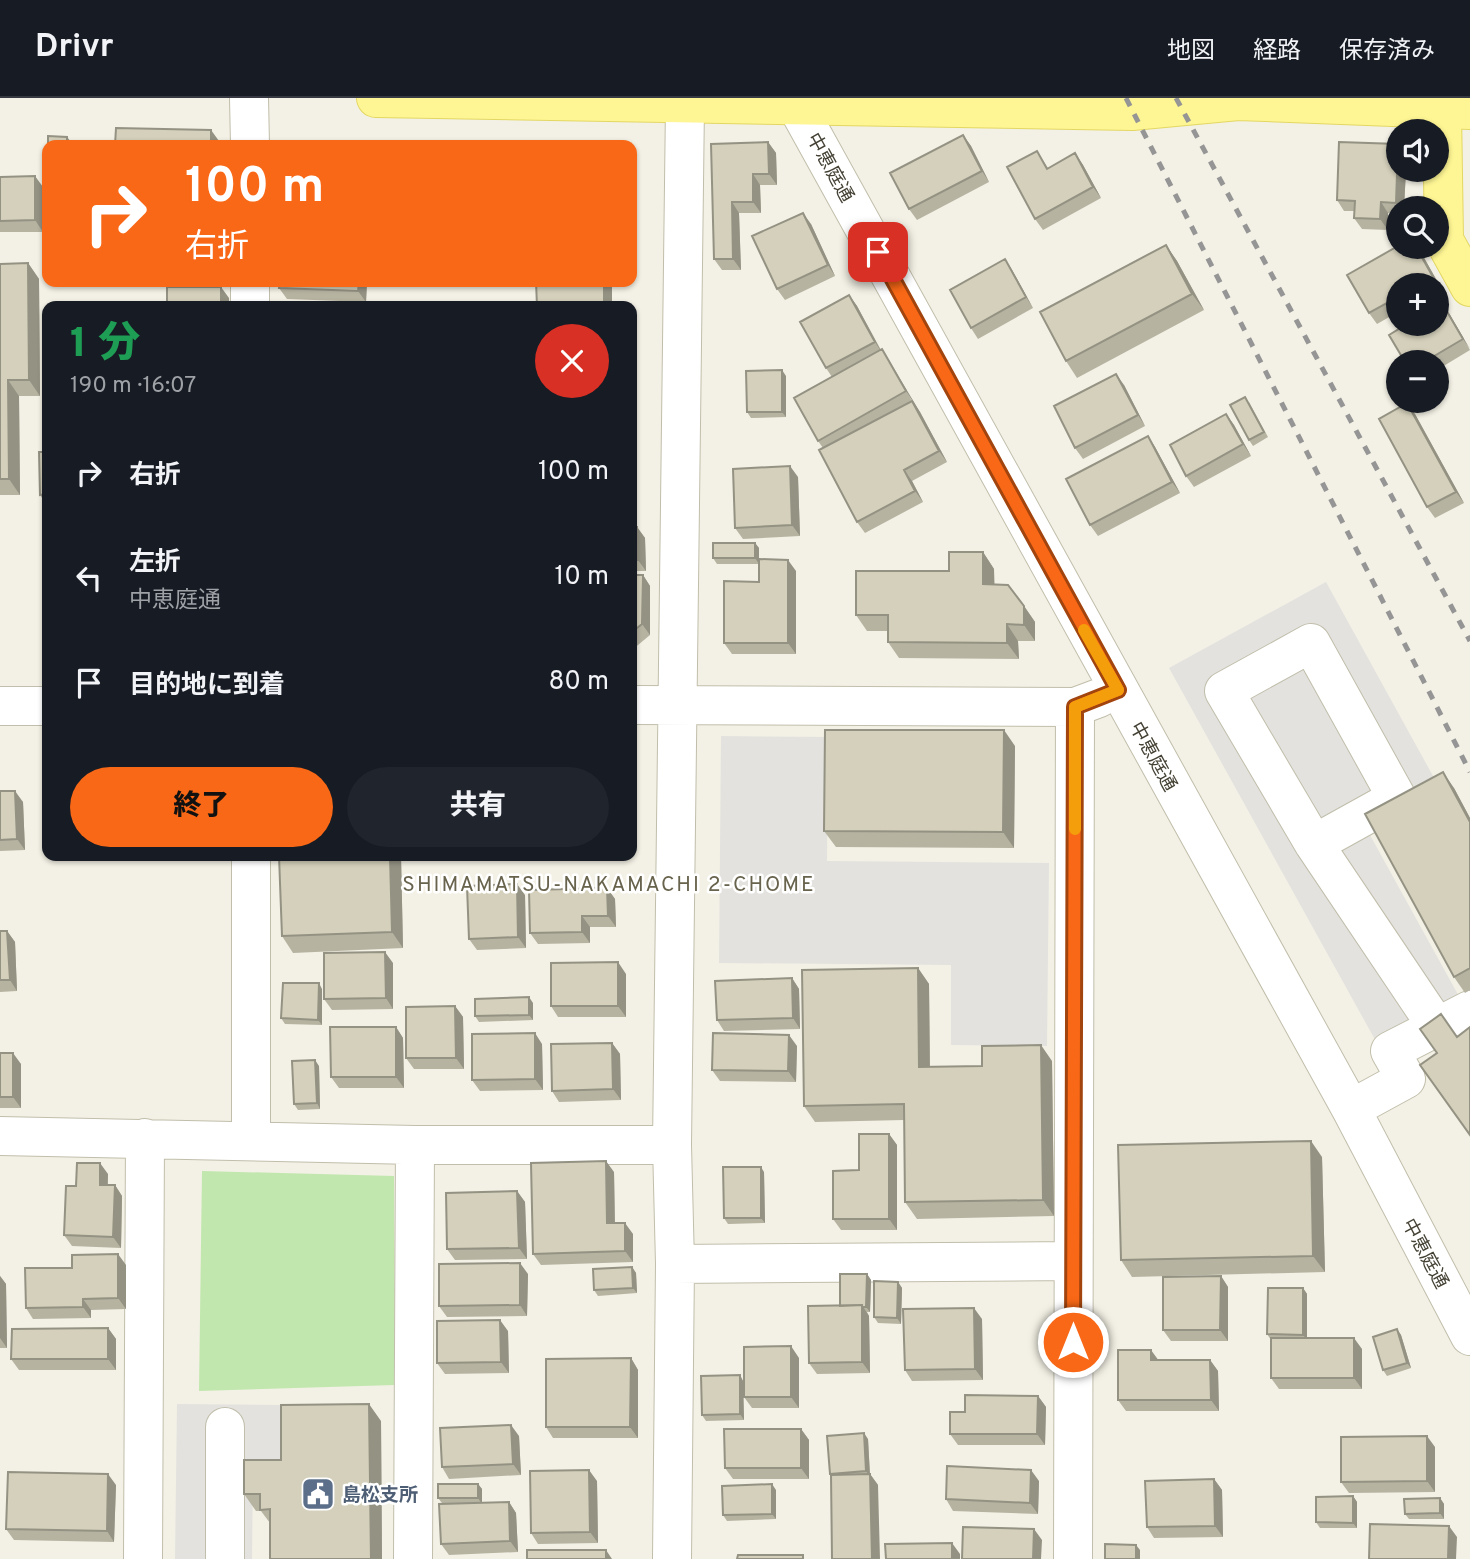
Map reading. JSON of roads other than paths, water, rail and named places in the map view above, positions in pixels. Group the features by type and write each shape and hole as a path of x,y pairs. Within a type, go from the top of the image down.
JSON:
{"main road":[{"path":"376,98 795,103 1132,111 1237,100 1456,110 1444,240 1470,287"}],"street":[{"path":"249,98 250,140"},
{"path":"667,101 676,705 672,1559"},
{"name":"中恵庭通","path":"795,103 1351,1109 1470,1336"},
{"path":"1314,844 1397,798 1311,643 1224,691 1314,844 1453,1019 1390,1051 1406,1079 1351,1109"},
{"path":"637,705 1075,707 1118,690"},
{"path":"0,706 42,706"},
{"path":"1073,1559 1075,707"},
{"path":"251,861 251,1140"},
{"path":"0,1136 415,1145 672,1145"},
{"path":"143,1559 145,1138"},
{"path":"413,1559 415,1145"},
{"path":"675,1264 1072,1261"},
{"path":"225,1559 226,1427"}],"railway":[{"path":"1126,98 1470,772"},
{"path":"1176,98 1470,641"}],"place":[{"name":"島松支所","path":"318,1494"}],"district":[{"name":"SHIMAMATSU-NAKAMACHI 2-CHOME","path":"609,884"}]}
